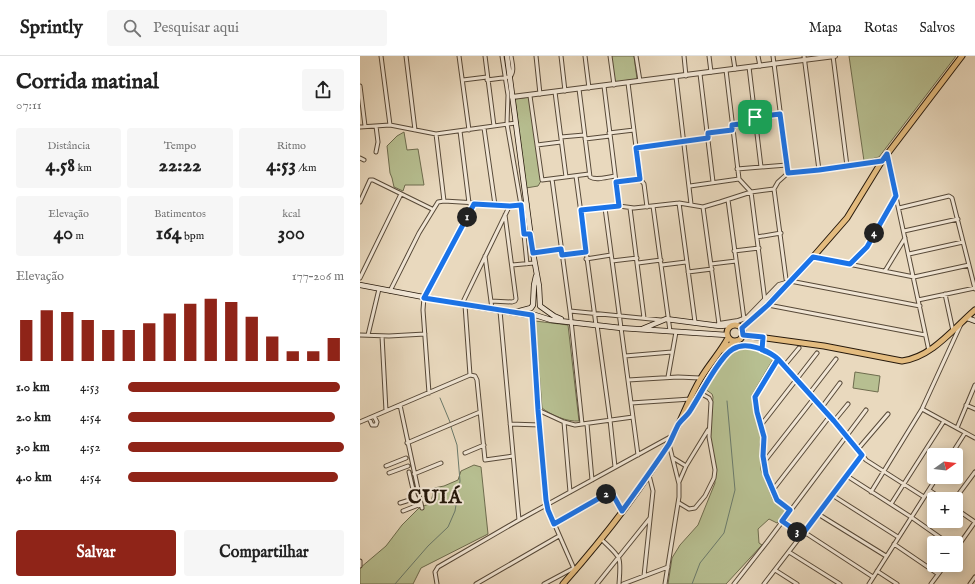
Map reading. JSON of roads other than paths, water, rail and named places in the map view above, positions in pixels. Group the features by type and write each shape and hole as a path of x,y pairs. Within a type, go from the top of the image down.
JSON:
{"main road":[{"path":"507,56 507,77 516,123 534,263 539,286 540,307 542,312 538,316"},
{"path":"742,328 766,303 790,282 847,218 882,161 962,56"},
{"path":"532,315 536,273"},
{"path":"360,285 492,310 538,316 551,320 640,330 727,337 736,341"},
{"path":"514,312 532,306 540,307 554,316 569,322"},
{"path":"743,335 824,346 902,361 915,359 928,351 952,332 975,310"},
{"path":"966,318 975,321"},
{"path":"640,330 669,319 713,326 736,325 742,328"},
{"path":"565,583 574,569 601,539 622,511 669,444 700,378 721,351 727,337 727,329 731,325"},
{"path":"721,351 741,339 743,335 742,328"}],"street":[{"path":"381,56 390,125"},
{"path":"406,56 415,130"},
{"path":"459,56 469,130"},
{"path":"484,56 494,126"},
{"path":"502,56 507,77 507,124 521,205 527,264"},
{"path":"463,80 507,77 513,72 511,56"},
{"path":"536,56 540,94"},
{"path":"561,56 565,91"},
{"path":"585,56 589,88"},
{"path":"610,56 614,85"},
{"path":"636,56 640,81"},
{"path":"684,56 686,76"},
{"path":"709,56 711,72"},
{"path":"733,56 735,69"},
{"path":"758,56 760,66"},
{"path":"773,56 788,173"},
{"path":"512,97 686,76 774,64 804,58 834,56 847,166"},
{"path":"804,58 819,170"},
{"path":"749,67 761,167"},
{"path":"726,70 737,169 739,179 751,192 766,303"},
{"path":"700,74 713,182"},
{"path":"676,77 685,141 691,204"},
{"path":"628,83 640,179 644,184 647,206"},
{"path":"360,86 365,126"},
{"path":"604,86 619,206"},
{"path":"579,89 589,174 591,178 596,179 615,176"},
{"path":"555,92 566,177"},
{"path":"530,96 542,180 589,174"},
{"path":"755,117 780,114"},
{"path":"732,125 756,122"},
{"path":"360,127 390,125 436,134 516,123"},
{"path":"376,126 378,142 376,152"},
{"path":"484,128 495,205"},
{"path":"585,139 634,130"},
{"path":"708,133 732,130"},
{"path":"460,131 469,203"},
{"path":"436,134 444,201"},
{"path":"561,137 584,135"},
{"path":"636,148 708,138"},
{"path":"537,145 561,142"},
{"path":"887,154 914,277 928,351"},
{"path":"360,158 364,160"},
{"path":"790,282 786,279 774,188 778,182 788,173 882,161"},
{"path":"737,169 787,165"},
{"path":"576,176 586,259 610,420 615,467"},
{"path":"552,179 570,311 569,322 582,424"},
{"path":"616,182 640,179"},
{"path":"690,186 739,179"},
{"path":"360,202 370,180 373,180 432,209"},
{"path":"581,210 619,206 630,208 679,203 703,207 751,192 774,188"},
{"path":"360,278 401,194"},
{"path":"850,264 867,247 896,196"},
{"path":"898,208 949,196 953,200 975,289 918,300"},
{"path":"728,200 744,320"},
{"path":"390,291 432,209 438,202 444,201 510,206 527,204"},
{"path":"679,203 695,322"},
{"path":"429,393 424,298 474,204"},
{"path":"470,375 464,305 485,256 510,206"},
{"path":"653,206 669,319 673,332 672,352 668,377"},
{"path":"703,207 719,324"},
{"path":"605,208 638,454"},
{"path":"630,208 644,318"},
{"path":"491,301 515,301 505,215"},
{"path":"904,230 958,218"},
{"path":"757,237 781,233"},
{"path":"524,234 530,234"},
{"path":"885,271 905,237"},
{"path":"909,254 963,242"},
{"path":"734,250 758,248"},
{"path":"533,253 561,249"},
{"path":"562,255 586,252"},
{"path":"586,259 611,255"},
{"path":"485,256 492,310"},
{"path":"813,257 914,277 969,265"},
{"path":"612,261 637,258"},
{"path":"638,264 661,260"},
{"path":"711,264 736,261"},
{"path":"662,265 686,262"},
{"path":"512,266 534,263"},
{"path":"688,272 712,269"},
{"path":"713,326 744,320 766,303 779,285 790,282 920,306"},
{"path":"368,335 379,289"},
{"path":"763,289 772,293"},
{"path":"945,294 952,332 956,336"},
{"path":"766,303 925,335"},
{"path":"500,310 519,520"},
{"path":"570,311 663,320"},
{"path":"532,315 538,410 547,504 554,524 574,569 544,584"},
{"path":"871,492 922,409 962,322"},
{"path":"360,335 382,336 425,334"},
{"path":"382,336 386,411"},
{"path":"762,350 763,337"},
{"path":"679,423 687,415 700,393 731,350 743,346 762,350 771,353 778,359 830,416 866,460 924,497"},
{"path":"784,366 799,348"},
{"path":"625,356 672,352"},
{"path":"761,425 817,353"},
{"path":"778,359 755,397 757,412 764,437 764,462 766,474 777,500 790,510"},
{"path":"809,394 836,359"},
{"path":"360,422 470,375 474,375 476,378 485,460 513,456"},
{"path":"628,380 668,377 700,378"},
{"path":"822,407 840,383"},
{"path":"957,428 975,386"},
{"path":"679,503 689,508 695,508 705,496 714,481 715,470 710,444 709,428 711,402 709,398 700,393"},
{"path":"764,462 814,398"},
{"path":"631,403 691,399"},
{"path":"834,421 848,404"},
{"path":"400,405 422,508"},
{"path":"966,405 975,409"},
{"path":"922,409 975,438"},
{"path":"538,410 564,422 575,425 633,417"},
{"path":"734,584 866,410"},
{"path":"407,443 480,412"},
{"path":"858,449 888,414"},
{"path":"369,418 372,425 376,425 377,422 374,416"},
{"path":"772,490 830,416"},
{"path":"891,504 944,420"},
{"path":"564,422 570,492"},
{"path":"510,424 540,424"},
{"path":"587,424 592,480"},
{"path":"679,484 686,466 709,428"},
{"path":"955,448 965,432"},
{"path":"437,584 435,574 438,567 547,504 673,436"},
{"path":"665,584 679,503 679,484 669,444"},
{"path":"466,453 484,445"},
{"path":"764,584 862,455"},
{"path":"386,466 406,458"},
{"path":"673,458 686,466"},
{"path":"414,474 441,463"},
{"path":"389,473 408,466"},
{"path":"409,472 415,498"},
{"path":"960,492 975,472"},
{"path":"644,576 653,491 649,474"},
{"path":"847,476 938,536"},
{"path":"868,584 933,484"},
{"path":"554,524 610,492 622,511"},
{"path":"832,495 898,537"},
{"path":"400,503 420,497"},
{"path":"403,511 421,504"},
{"path":"818,514 886,556"},
{"path":"963,514 975,522 963,539"},
{"path":"597,584 650,518"},
{"path":"782,521 873,576"},
{"path":"476,584 560,536"},
{"path":"601,539 619,556 619,584"},
{"path":"894,544 938,574 931,584"},
{"path":"789,552 840,584"},
{"path":"360,561 360,566"},
{"path":"623,584 668,567"},
{"path":"775,570 797,584"},
{"path":"877,571 896,584"},
{"path":"970,584 975,577"}],"waterway":[{"path":"440,398 450,422"},
{"path":"692,584 700,563 724,533 735,490 727,401"},
{"path":"395,584 428,546 448,527 455,511 460,481 457,445 451,427"}],"district":[{"name":"CUIÁ","path":"435,496"}]}
